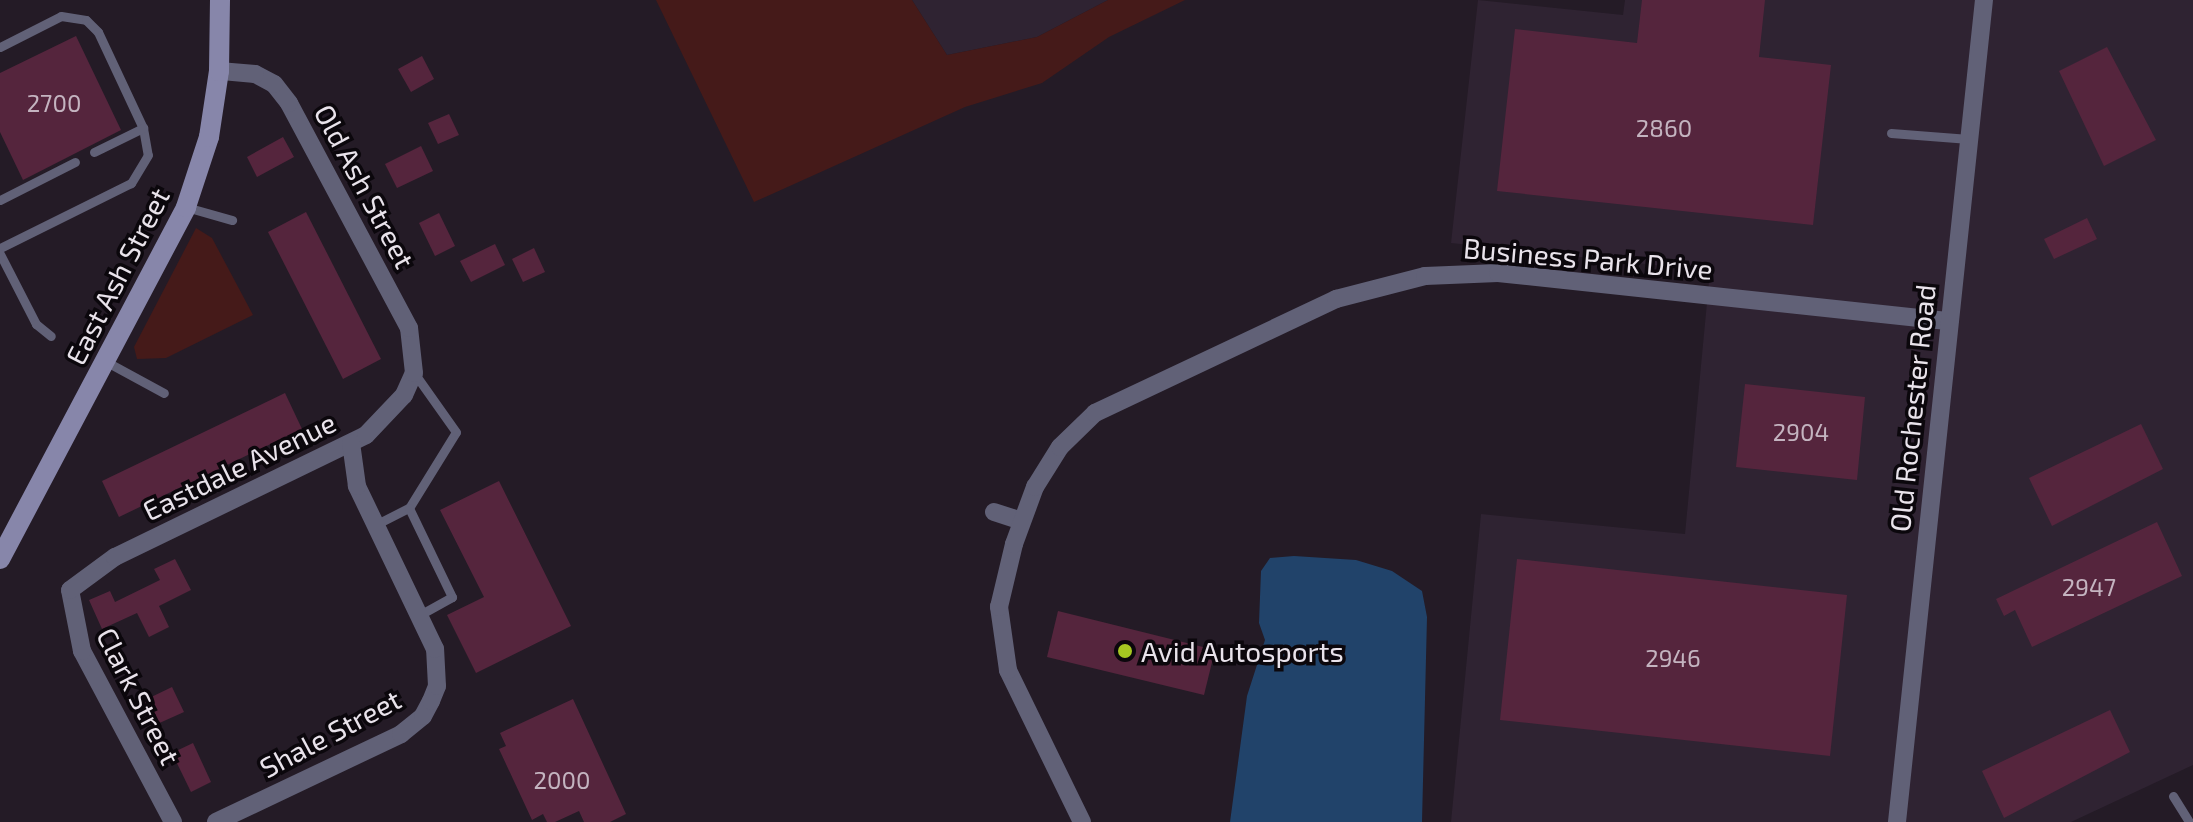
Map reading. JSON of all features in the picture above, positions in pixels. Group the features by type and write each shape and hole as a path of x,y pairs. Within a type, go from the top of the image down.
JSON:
{"street":[{"name":"East Ash Street","path":"0,559 186,207 209,137 219,71 220,0"},
{"name":"Old Rochester Road","path":"1897,822 1984,0"},
{"name":"Old Ash Street","path":"219,71 255,74 274,84 289,103 409,328 414,373"},
{"name":"Business Park Drive","path":"1082,822 1002,649 1001,587 1022,521 1047,465 1095,413 1336,299 1395,282 1498,273 1949,321"},
{"name":"Eastdale Avenue","path":"70,590 115,557 257,483 351,443 389,412 414,373"},
{"path":"351,443 357,486 421,614"},
{"path":"994,512 1022,521"},
{"name":"Clark Street","path":"70,590 82,651 173,822"},
{"name":"Shale Street","path":"216,822 401,734 427,709 438,667 421,614"}],"lane":[{"path":"0,47 61,16 86,20 98,32 143,128 148,155 131,183 0,251 36,324 51,336"},
{"path":"94,152 143,128"},
{"path":"1891,133 1969,139"},
{"path":"0,200 75,162"},
{"path":"186,207 232,220"},
{"path":"105,361 164,393"},
{"path":"375,525 409,508 456,432 414,373"},
{"path":"409,508 452,597 421,614"},
{"path":"2173,796 2189,822"}],"shaded area":[{"path":"656,0 912,0 947,55 1037,37 1108,0 1185,0 1109,37 1042,83 965,107 754,202"},
{"path":"912,0 1108,0 1037,37 947,55"},
{"path":"1478,0 1623,15 1625,0 2193,0 2193,765 2071,822 1451,822 1481,514 1685,534 1710,271 1451,243"},
{"path":"196,228 212,238 253,315 166,358 137,359 134,347"}],"water":[{"path":"1294,556 1356,560 1392,571 1422,591 1427,617 1422,822 1230,822 1247,696 1265,640 1259,623 1261,571 1270,558"}],"building":[{"path":"1642,0 1765,0 1759,57 1831,65 1813,225 1497,191 1515,29 1637,43"},
{"path":"76,36 121,130 23,180 0,132 0,73"},
{"path":"2107,47 2156,140 2104,166 2059,71"},
{"path":"422,56 434,79 411,92 398,69"},
{"path":"449,114 459,135 438,144 428,123"},
{"path":"283,137 294,157 257,177 247,157"},
{"path":"421,146 433,171 397,188 385,164"},
{"path":"306,212 381,359 343,379 268,232"},
{"path":"439,213 455,246 435,256 419,223"},
{"path":"2087,218 2097,239 2054,259 2044,239"},
{"path":"495,244 505,265 471,282 460,261"},
{"path":"534,248 545,272 523,282 512,259"},
{"path":"1745,384 1865,397 1857,480 1736,467"},
{"path":"285,393 302,429 119,517 102,481"},
{"path":"2141,424 2163,469 2052,526 2029,478"},
{"path":"499,481 571,626 476,673 447,615 484,597 440,510"},
{"path":"2157,522 2182,576 2032,647 2015,610 2004,616 1996,599"},
{"path":"175,559 191,590 159,606 169,627 149,637 137,613 102,629 89,600 110,591 115,602 160,580 154,569"},
{"path":"1517,559 1847,595 1830,756 1500,720"},
{"path":"1058,611 1215,650 1204,695 1047,657"},
{"path":"172,687 184,712 155,725 143,701"},
{"path":"573,699 626,814 610,822 584,822 579,811 555,822 547,822 543,814 532,820 499,749 506,746 500,733"},
{"path":"2110,710 2130,752 2004,818 1982,771"},
{"path":"193,743 211,782 191,792 172,753"}],"place":[{"name":"Avid Autosports","path":"1125,651"}]}
